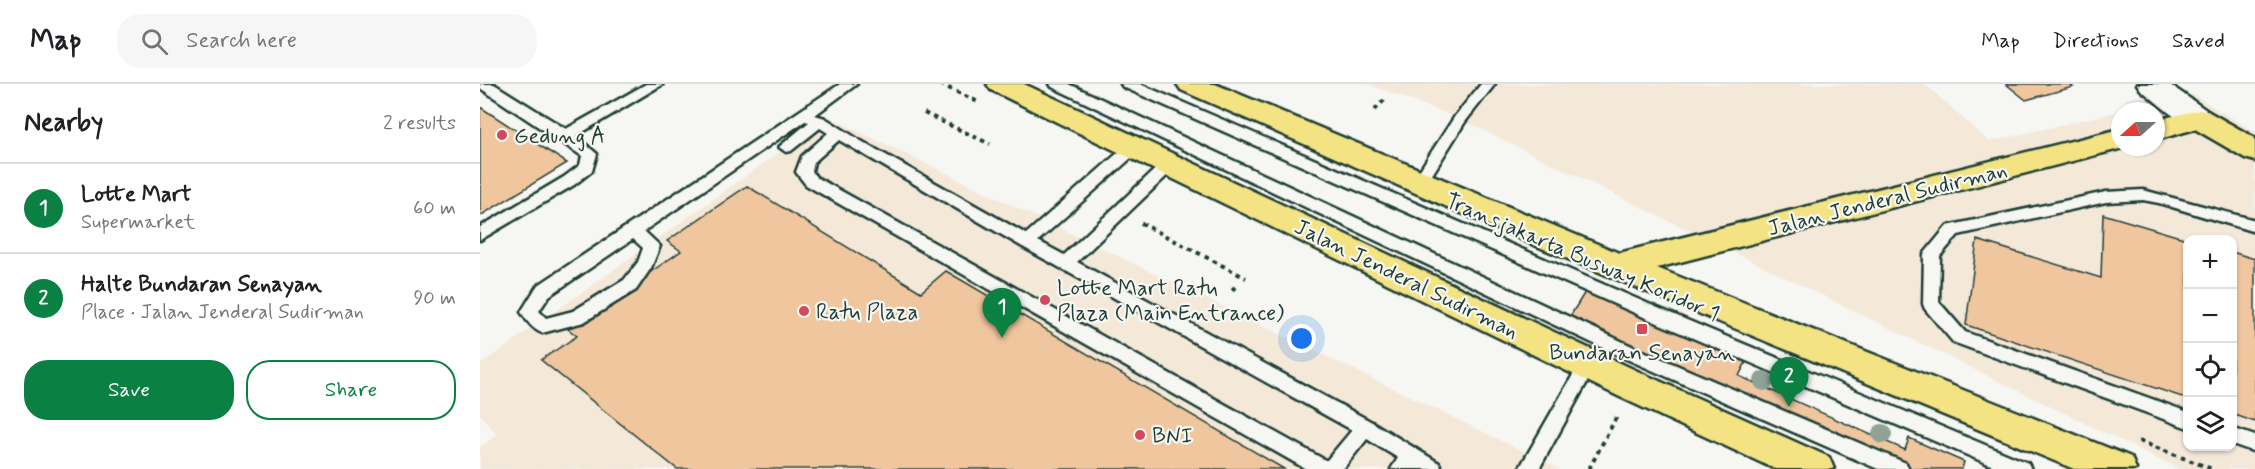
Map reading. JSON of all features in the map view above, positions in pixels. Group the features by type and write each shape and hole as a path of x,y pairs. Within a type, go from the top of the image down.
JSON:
{"main road":[{"name":"Jalan Jenderal Sudirman","path":"1001,84 1633,387 1815,469"},
{"path":"1191,84 1538,234 2117,469"},
{"path":"2151,84 2199,118 2255,152"},
{"path":"2165,127 2199,118"},
{"name":"Jalan Jenderal Sudirman","path":"1618,266 2111,141"}],"lane":[{"path":"480,234 569,182 587,167 590,154 484,84"},
{"path":"566,136 656,84"},
{"path":"633,231 652,246 645,264 630,285 578,317 542,326 530,312 543,291 850,84"},
{"path":"1057,84 1628,352 1899,469"},
{"name":"Transjakarta Busway Koridor 1","path":"1128,84 1652,313 2021,469"},
{"path":"1420,183 1460,119 1488,84"},
{"path":"803,116 820,121 1027,242 1365,428 1406,463 1432,469"},
{"path":"786,147 820,121"},
{"path":"838,133 807,160 804,172 811,181 1320,467 1327,469 1334,466 1365,428"},
{"path":"1027,242 1134,147"},
{"path":"1065,263 1170,164"},
{"path":"2183,419 1959,337 1931,304 1932,254 1953,230 2106,197 2143,195 2159,198 2255,226"},
{"path":"1532,463 1588,364"},
{"path":"2237,438 2255,444"}],"path":[{"path":"1375,110 1387,97"},
{"path":"924,113 990,144"},
{"path":"1119,212 1246,278"},
{"path":"1589,469 1633,387"}],"shaded area":[{"path":"1368,84 1925,84 1989,142 2111,113 2111,156 2165,156 2165,102 2159,102 2192,94 2255,132 2255,469 2179,469 1460,119"},
{"path":"829,117 1560,469 480,469 480,447 497,435 480,414 480,365"}],"building":[{"path":"2006,84 2068,84 2073,87 2026,100"},
{"name":"Gedung A","path":"480,107 567,163 480,216"},
{"name":"Ratu Plaza","path":"747,186 921,292 946,271 1284,469 677,469 541,360 577,336 568,329 681,251 667,241"},
{"path":"2103,214 2183,238 2183,397 1966,325 1977,240 2101,278"},
{"path":"2237,254 2255,259 2255,422 2237,416"},
{"path":"1585,292 1746,362 1739,376 1905,450 1909,438 1964,462 1962,469 1907,469 1569,318"}],"place":[{"name":"Gedung A","path":"502,135"},
{"name":"Lotte Mart Ratu Plaza (Main Entrance)","path":"1045,300"},
{"name":"Ratu Plaza","path":"804,311"},
{"name":"Bundaran Senayan","path":"1642,329"},
{"name":"Lotte Mart","path":"1002,338"},
{"name":"Halte Bundaran Senayan","path":"1789,407"},
{"name":"BNI","path":"1140,435"}]}
